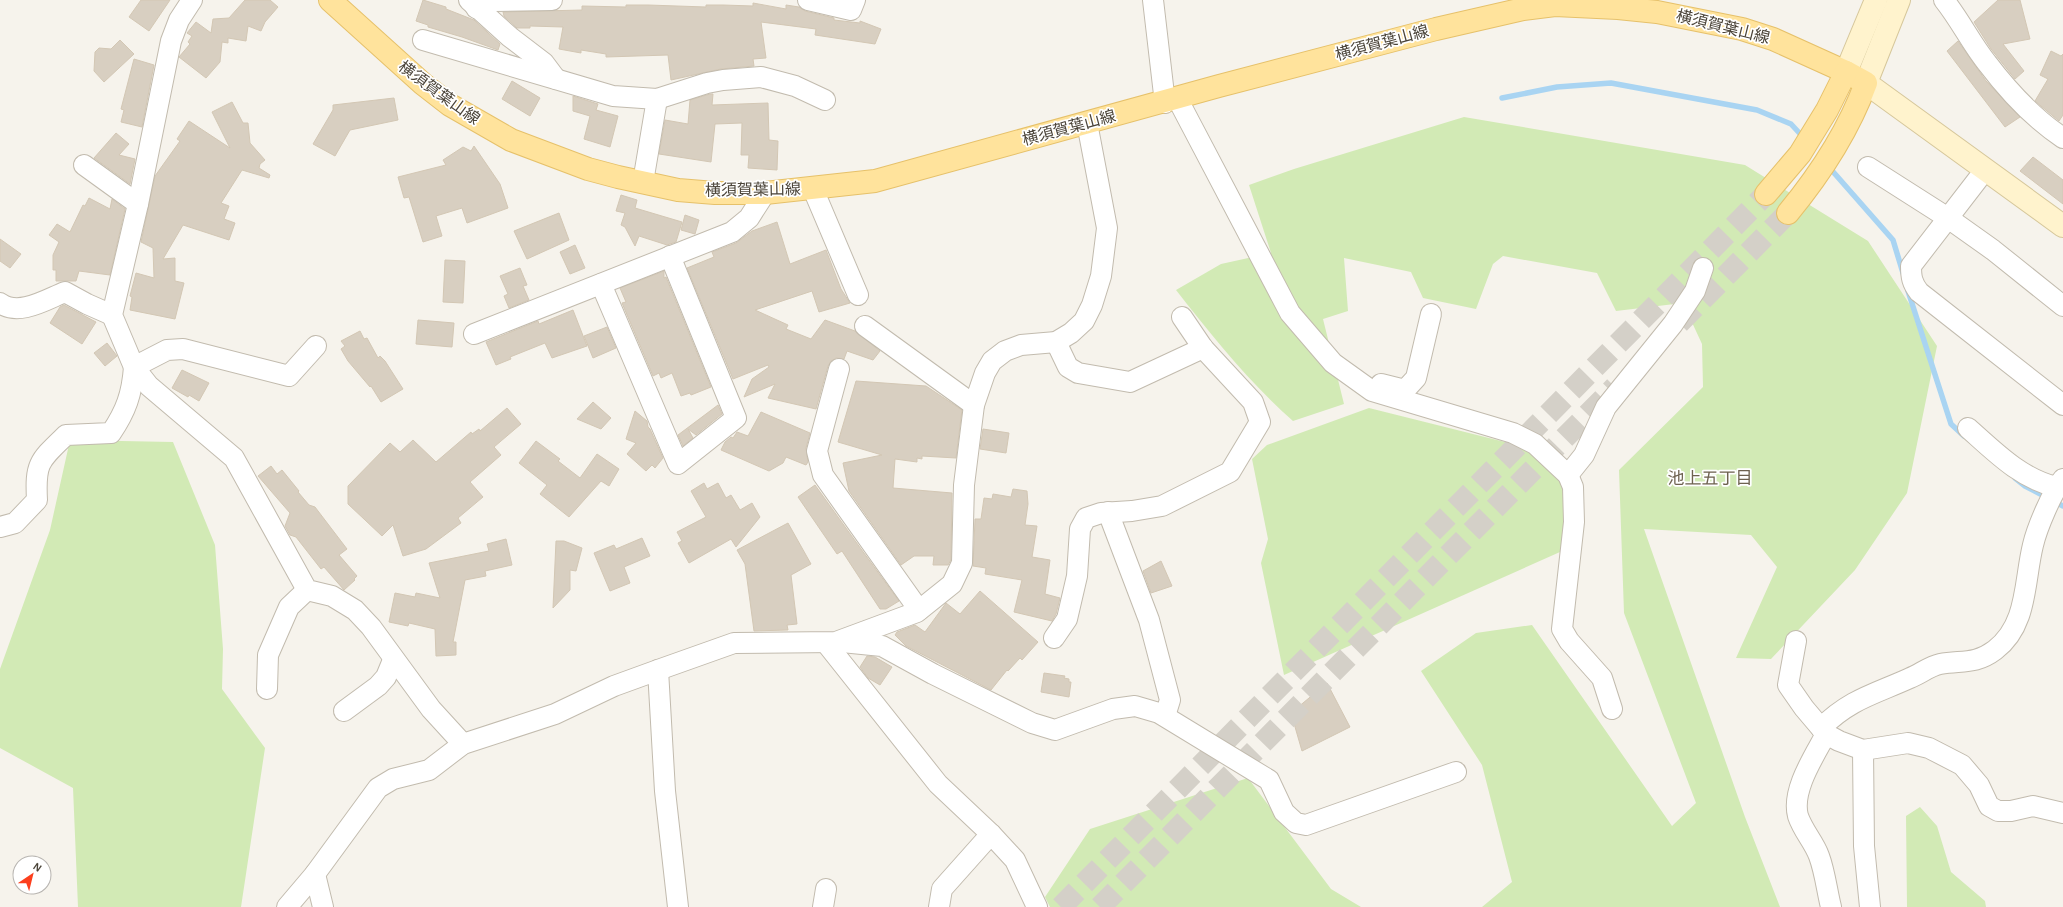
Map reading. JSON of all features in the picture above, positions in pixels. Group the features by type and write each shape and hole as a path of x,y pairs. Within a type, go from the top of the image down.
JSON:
{"main road":[{"name":"横須賀葉山線","path":"330,0 423,84 450,105 483,125 511,140 588,169 678,190 765,193 876,181 1086,122 1428,31 1523,9 1555,5 1620,4 1742,29 1774,38 1866,83"},
{"path":"1766,194 1800,154 1827,110 1846,72"},
{"path":"1788,213 1812,183 1835,148 1856,111 1866,83"}],"street":[{"path":"192,0 179,20 171,41 138,204 112,315 134,367 150,386 169,405 234,458 307,590 332,596 355,610 371,627 393,660 431,709 463,744"},
{"path":"472,4 494,1 552,0"},
{"path":"808,0 851,10 855,0"},
{"path":"1153,0 1171,100 1290,313 1333,363 1372,391 1513,433 1535,444 1568,475 1573,487 1574,522 1562,629 1569,641 1602,678 1612,709"},
{"path":"1846,72 1876,0"},
{"path":"1899,0 1866,83 2063,226"},
{"path":"1944,0 1954,12 1986,63 2031,114 2063,138"},
{"path":"472,4 544,63 556,79"},
{"path":"423,40 614,96 657,99 707,83 723,80 761,77 795,86 825,100"},
{"path":"643,182 657,99"},
{"path":"831,642 919,610 952,584 962,563 964,485 974,405 988,367 992,361 1005,351 1021,345 1056,342 1071,333 1084,321 1092,305 1105,257 1107,228 1086,122"},
{"path":"84,165 138,204"},
{"path":"1868,167 1948,218 1993,250 2063,306"},
{"path":"1984,170 1911,266 1911,278 1913,285 1919,292 2063,405"},
{"path":"813,189 858,295"},
{"path":"474,334 732,232 750,218 765,193"},
{"path":"601,284 678,464 736,418 670,256"},
{"path":"1568,475 1584,455 1606,407 1673,324 1695,291 1703,268"},
{"path":"0,303 14,309 25,307 66,292 87,304 112,315"},
{"path":"1372,391 1376,383 1405,390 1416,378 1431,314"},
{"path":"1054,638 1067,620 1077,576 1080,529 1086,518 1108,512 1132,511 1162,506 1230,472 1247,446 1260,422 1253,402 1203,348 1182,317"},
{"path":"865,326 974,405"},
{"path":"1056,342 1068,366 1078,373 1130,382 1203,348"},
{"path":"134,367 167,350 183,349 289,376 316,346"},
{"path":"0,527 15,523 37,500 36,473 44,455 66,435 111,433 124,414 132,385 134,367"},
{"path":"839,369 817,451 823,475 919,610"},
{"path":"1830,907 1819,856 1803,828 1798,814 1797,801 1803,778 1824,731 1835,714 1867,695 1899,683 1939,664 1973,662 1995,650 2016,626 2026,592 2033,543 2060,483 2039,483 2016,469 1968,428"},
{"path":"1108,512 1150,620 1170,700 1164,716"},
{"path":"267,690 268,654 289,607 307,590"},
{"path":"1796,641 1788,685 1804,708 1824,731 1838,741 1863,750 1908,743 1929,748 1962,765 1979,785 1989,806 1998,811 2012,811 2033,806 2063,813"},
{"path":"831,642 938,784 991,834 1015,860 1037,907"},
{"path":"287,907 315,874 378,788 393,779 429,770 463,744 554,714 614,686 734,643 831,642 882,646 933,674 1018,716 1055,730 1113,709 1135,706 1164,716 1269,780 1284,812 1296,823 1306,825 1456,772"},
{"path":"344,711 378,686 386,677 393,660"},
{"path":"658,670 665,791 678,907"},
{"path":"1863,750 1864,846 1870,907"},
{"path":"939,907 942,889 991,834"},
{"path":"315,874 323,907"}],"green space":[{"path":"1464,117 1745,165 1868,241 1937,346 1907,493 1855,570 1771,659 1736,658 1777,567 1751,535 1644,529 1745,817 1780,907 1482,907 1512,882 1482,765 1421,671 1476,633 1532,625 1672,826 1696,803 1624,613 1619,470 1703,387 1702,344 1683,303 1616,311 1597,273 1503,256 1493,264 1476,309 1423,298 1411,272 1344,258 1348,311 1323,319 1344,404 1293,421 1246,375 1176,290 1221,264 1271,253 1249,185 1294,169"},
{"path":"1369,408 1529,448 1557,474 1569,492 1569,548 1284,675 1261,563 1268,539 1252,459 1267,445"},
{"path":"70,440 173,442 215,545 223,649 222,689 265,748 241,907 78,907 73,788 0,748 0,669 50,530"},
{"path":"1248,778 1331,889 1361,907 1050,907 1045,897 1090,829"},
{"path":"1920,807 1937,826 1951,872 1985,901 1986,907 1907,907 1906,816"}],"building":[{"path":"141,0 170,0 149,31 129,17"},
{"path":"245,0 270,0 278,7 265,22 261,31 248,26 246,41 228,38 228,43 222,42 220,62 206,78 179,57 190,44 188,42 192,36 187,33 196,22 211,33 213,19 229,18"},
{"path":"423,0 446,7 446,9 474,20 500,44 498,50 428,27 428,25 416,21"},
{"path":"1998,0 2020,0 2030,39 2003,44 2024,71 2015,79 1991,49 1974,22"},
{"path":"753,3 786,9 786,5 799,7 805,11 834,18 834,20 860,23 860,21 881,29 875,44 815,35 816,29 761,22 766,58 753,59 754,66 721,69 671,80 668,55 606,57 606,54 581,50 581,53 559,49 563,27 530,26 530,28 517,28 504,16 503,12 582,10 582,6 626,7 626,5 648,5 706,7 706,5 753,6"},
{"path":"120,40 134,54 104,82 94,71 95,52 99,48 111,49"},
{"path":"1958,41 1986,81 2020,117 2005,127 1947,51"},
{"path":"2051,51 2061,56 2063,54 2063,115 2059,121 2035,101 2048,79 2040,75"},
{"path":"134,59 154,65 142,127 121,122 124,110 121,109"},
{"path":"512,81 540,98 530,116 502,99"},
{"path":"713,94 712,105 768,103 769,140 778,141 777,170 748,168 749,155 741,155 742,123 715,124 711,162 659,154 665,120 688,124 690,100"},
{"path":"573,96 598,104 596,110 618,116 610,147 584,139 590,116 573,111"},
{"path":"394,98 398,120 350,130 335,156 313,144 333,110 333,105"},
{"path":"232,102 243,123 248,123 250,143 265,160 260,164 259,168 270,175 269,178 242,170 221,203 229,206 224,219 235,223 229,240 183,225 163,259 175,258 175,281 184,283 175,319 130,310 132,297 130,296 136,273 154,278 153,248 141,242 155,176 180,141 177,139 189,121 230,148 212,112"},
{"path":"116,133 129,144 119,155 135,159 130,184 94,158"},
{"path":"474,146 500,184 508,208 467,223 462,208 436,216 442,236 423,242 409,197 404,198 398,177 446,165 443,160 463,147 471,151"},
{"path":"2033,157 2063,180 2063,204 2020,171"},
{"path":"621,195 637,200 635,208 682,222 676,242 667,245 639,236 635,246 625,227 621,225 625,213 616,211"},
{"path":"89,198 110,209 112,199 125,209 110,275 79,271 76,281 56,281 56,270 53,270 53,255 59,242 49,235 57,224 70,232 83,205 85,206"},
{"path":"559,213 569,240 527,259 514,231"},
{"path":"685,215 699,220 695,234 681,230"},
{"path":"777,222 790,264 826,250 841,289 850,303 819,312 812,291 755,310 788,325 786,329 811,339 825,320 855,331 880,351 873,360 847,351 844,359 836,358 831,361 828,366 816,409 768,398 775,384 744,397 752,379 769,367 768,365 733,379 687,268 714,257 712,252 736,243 752,231"},
{"path":"0,239 21,254 10,268 0,261"},
{"path":"575,245 585,268 570,274 560,252"},
{"path":"445,260 465,261 463,303 443,302"},
{"path":"520,268 527,285 523,286 529,300 509,308 504,296 508,294 500,276"},
{"path":"664,271 664,278 666,277 711,387 691,395 690,393 681,396 672,373 661,378 659,373 653,376 622,303 626,302 620,288"},
{"path":"64,305 96,322 82,344 50,323 60,307"},
{"path":"573,310 587,346 552,358 545,343 510,357 511,359 496,365 486,342 538,321 539,324"},
{"path":"418,320 454,323 452,347 416,344"},
{"path":"607,327 616,348 593,358 584,336"},
{"path":"360,331 364,339 367,338 378,358 380,356 385,361 403,389 381,402 371,386 370,387 348,361 341,349 345,346 341,341"},
{"path":"107,343 117,356 105,366 94,353"},
{"path":"182,370 209,383 199,401 172,388"},
{"path":"856,381 926,386 962,410 956,458 922,456 922,459 917,458 917,462 895,459 893,488 952,493 951,560 948,565 933,565 934,556 914,556 901,565 849,491 843,463 882,455 838,442"},
{"path":"593,402 611,418 601,429 577,419"},
{"path":"718,405 722,414 696,435 688,429 693,438 683,446 678,435"},
{"path":"507,408 521,424 494,447 501,455 470,482 483,497 458,518 461,523 426,549 403,556 393,525 382,536 348,504 348,486 390,443 400,452 413,440 436,462 471,432 472,434 479,429 480,431"},
{"path":"635,411 647,421 648,427 663,458 655,468 652,465 646,471 627,454 636,443 626,439"},
{"path":"761,412 810,433 806,448 808,462 806,465 786,457 783,463 769,471 721,450 725,442 731,437 733,438 737,432 748,436"},
{"path":"983,429 1009,433 1006,453 980,449"},
{"path":"536,441 560,459 558,461 580,478 597,454 619,469 609,486 601,481 569,517 540,494 547,485 519,463"},
{"path":"271,466 277,474 282,470 309,505 315,507 347,549 339,555 357,576 354,579 355,580 344,590 324,567 321,569 296,537 290,535 285,526 290,513 258,476"},
{"path":"704,483 707,489 718,483 726,498 731,495 740,510 752,503 760,517 736,547 731,539 689,563 678,543 682,541 677,532 706,517 691,491"},
{"path":"815,485 899,601 886,609 880,609 842,551 837,554 798,497"},
{"path":"1013,489 1027,491 1028,504 1025,525 1037,526 1032,557 1050,560 1045,594 1060,598 1056,614 1052,621 1014,612 1022,580 985,574 986,568 973,566 975,519 981,519 984,498 992,499 993,494 1011,497"},
{"path":"788,523 811,564 791,575 797,624 787,625 788,630 754,631 745,564 737,550"},
{"path":"642,538 650,556 624,567 630,583 610,591 594,553 614,545 616,549"},
{"path":"506,539 512,565 485,571 486,576 465,580 453,642 456,642 456,655 436,656 435,629 409,623 408,626 389,622 395,593 415,597 416,593 440,598 429,563 489,551 487,544"},
{"path":"556,541 564,541 582,548 576,571 570,570 570,590 553,608"},
{"path":"1161,561 1172,586 1151,593 1143,571"},
{"path":"980,591 1038,642 1022,660 1020,658 1008,671 1007,670 991,690 906,646 895,635 897,632 915,625 925,632 946,603 960,614"},
{"path":"867,656 875,657 892,667 880,685 868,678 860,667"},
{"path":"1044,673 1065,676 1064,678 1069,679 1069,682 1071,682 1069,697 1041,692"},
{"path":"1327,683 1350,727 1302,751 1291,713"}],"waterway":[{"path":"1502,98 1557,87 1611,83 1757,110 1791,124 1804,138"},
{"path":"1828,166 1893,240 1903,273"},
{"path":"1908,291 1951,424 1964,436"},
{"path":"2015,478 2025,486 2063,506"}],"tunnel":[{"path":"1061,907 1766,194"},
{"path":"1679,323 1788,213"},
{"path":"1100,907 1615,387"}],"district":[{"name":"池上五丁目","path":"1710,478"}]}
